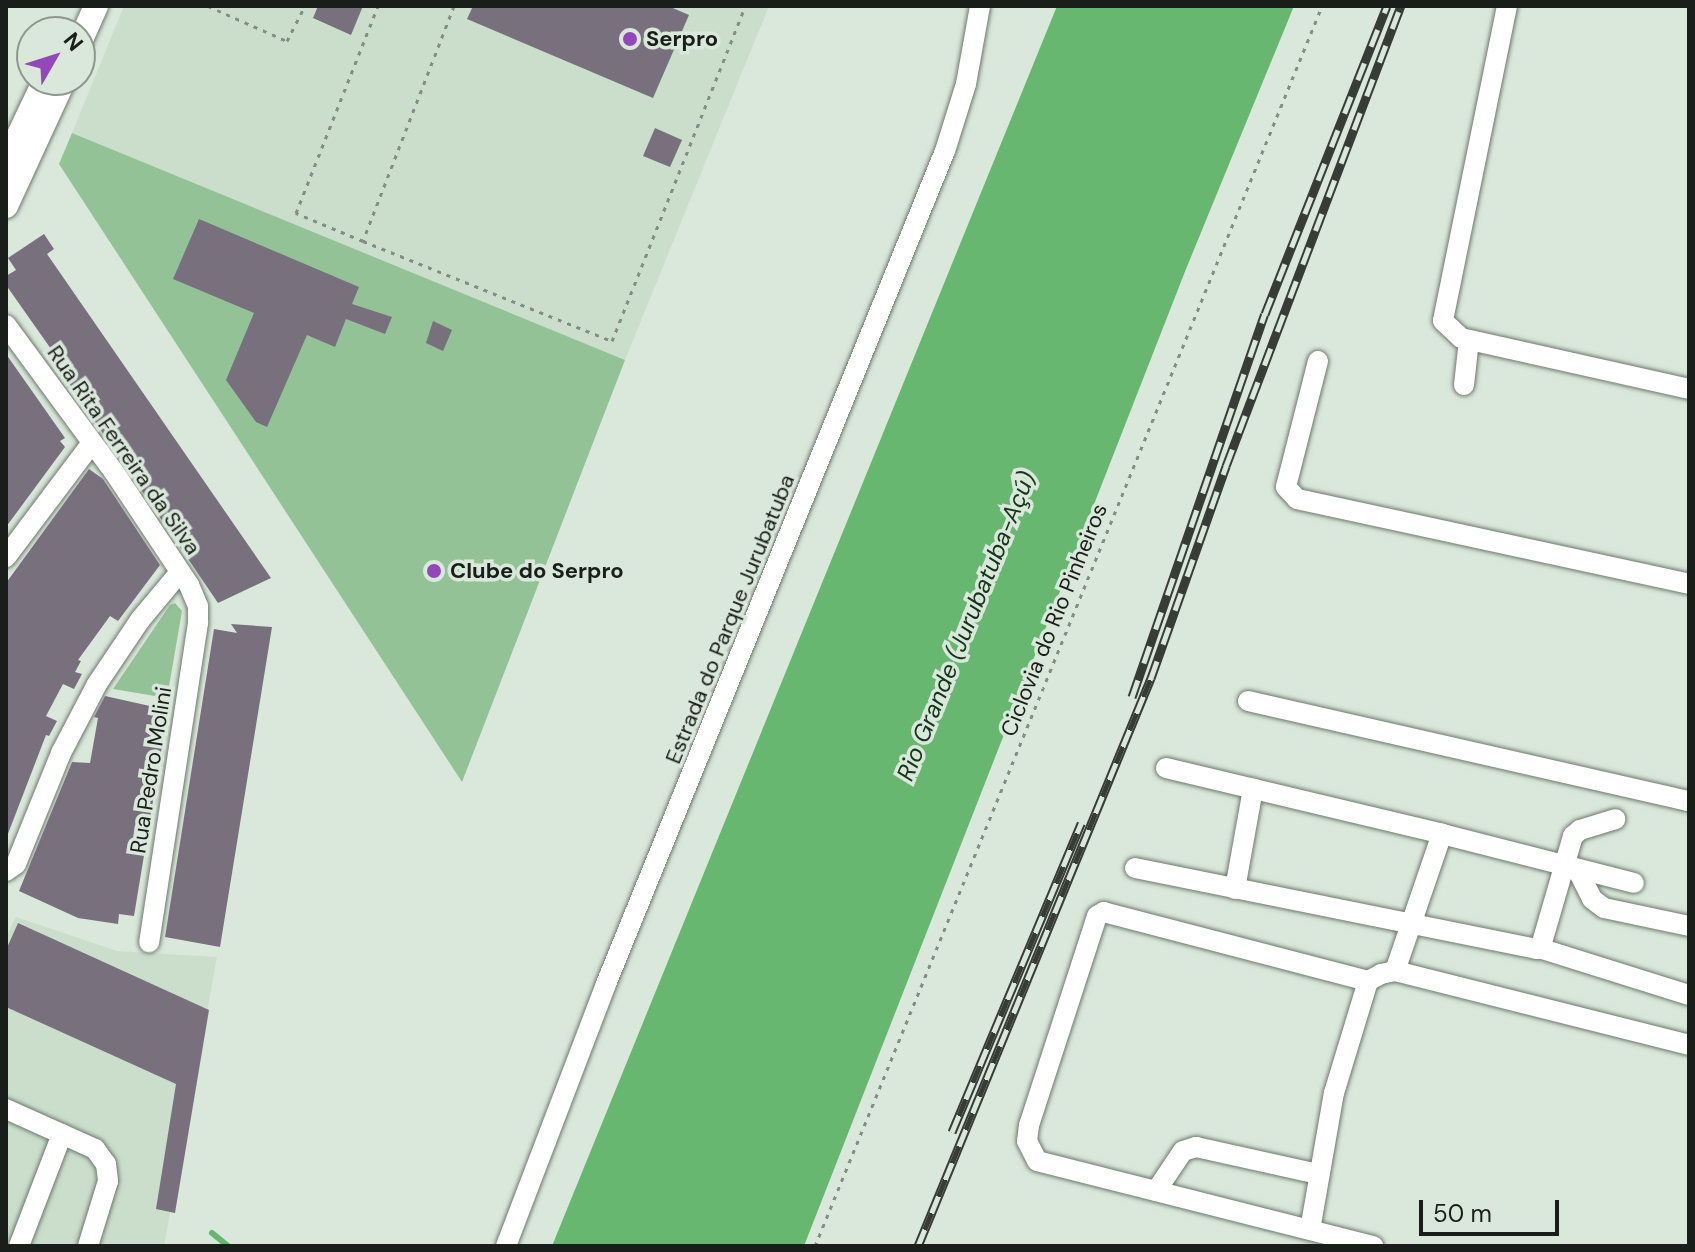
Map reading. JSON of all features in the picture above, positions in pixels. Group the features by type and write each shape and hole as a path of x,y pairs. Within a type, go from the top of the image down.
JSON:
{"main road":[{"path":"6,162 37,96"},
{"path":"6,206 57,96"}],"street":[{"name":"Estrada do Parque Jurubatuba","path":"506,1246 606,984 945,151 966,84 980,6"},
{"path":"1507,6 1443,321 1450,331 1469,340 1689,389"},
{"name":"Rua Rita Ferreira da Silva","path":"6,325 180,572 198,606"},
{"path":"1464,385 1469,340"},
{"path":"1318,361 1286,487 1297,499 1689,584"},
{"path":"6,557 91,444"},
{"path":"7,870 16,864 61,753 97,684 140,620 180,572"},
{"name":"Rua Pedro Molini","path":"149,942 198,623 198,606"},
{"path":"1248,701 1689,801"},
{"path":"1166,768 1634,883"},
{"path":"1235,889 1253,789"},
{"path":"1539,948 1570,869 1573,836 1580,830 1615,819"},
{"path":"1395,971 1442,834"},
{"path":"1135,868 1411,926 1539,948 1689,995"},
{"path":"1570,869 1592,899 1604,908 1689,926"},
{"path":"1373,1246 1037,1161 1027,1141 1029,1125 1097,916 1104,912 1134,917 1368,981 1395,971 1689,1045"},
{"path":"1310,1230 1334,1093 1368,981"},
{"path":"6,1109 95,1149 106,1164 108,1181 88,1246"},
{"path":"19,1246 62,1134"},
{"path":"1156,1191 1183,1151 1196,1147 1318,1174"}],"path":[{"path":"208,6 287,41 305,6"},
{"path":"378,6 296,213 612,341 745,6"},
{"path":"363,241 454,6"},
{"name":"Ciclovia do Rio Pinheiros","path":"815,1246 1322,6"}],"shaded area":[{"name":"Serpro","path":"124,6 769,6 625,360 72,133 87,96 96,96 96,74"},
{"name":"Clube do Serpro","path":"72,133 625,360 462,782 59,164"},
{"path":"175,603 182,611 167,698 113,689 170,605"},
{"path":"16,917 117,951 217,957 164,1246 6,1246 6,937"}],"water":[{"name":"Rio Grande (Jurubatuba-Açú)","path":"1057,6 1294,6 1186,269 804,1246 552,1246"}],"building":[{"path":"318,6 363,6 351,35 313,18"},
{"name":"Serpro","path":"473,6 668,6 689,15 653,98 467,19"},
{"path":"655,128 682,140 670,167 643,156"},
{"path":"199,219 359,287 352,304 392,317 385,334 346,319 335,347 307,335 267,427 256,422 226,380 254,313 173,279"},
{"path":"44,234 54,249 47,254 271,578 218,603 66,379 70,376 6,285 6,276 16,270 8,258"},
{"path":"433,321 452,330 443,351 426,343"},
{"path":"6,354 65,438 60,441 65,447 6,527"},
{"path":"89,469 103,479 160,565 118,621 110,616 78,660 81,661 75,672 82,674 74,689 63,684 46,716 57,721 49,736 46,735 6,839 6,583"},
{"path":"231,624 272,627 220,947 165,937 214,629 237,633"},
{"path":"105,696 168,710 134,916 119,914 118,924 78,918 19,891 72,762 90,763 98,718 94,717"},
{"path":"18,923 209,1010 175,1213 156,1209 176,1084 6,1007 6,950"}],"waterway":[{"path":"212,1233 228,1246"}],"railway":[{"path":"1132,697 1265,314 1387,6"},
{"path":"918,1246 1151,678 1226,466 1401,6"},
{"path":"952,1132 1081,823"}],"place":[{"name":"Serpro","path":"630,39"},
{"name":"Clube do Serpro","path":"434,571"}]}
